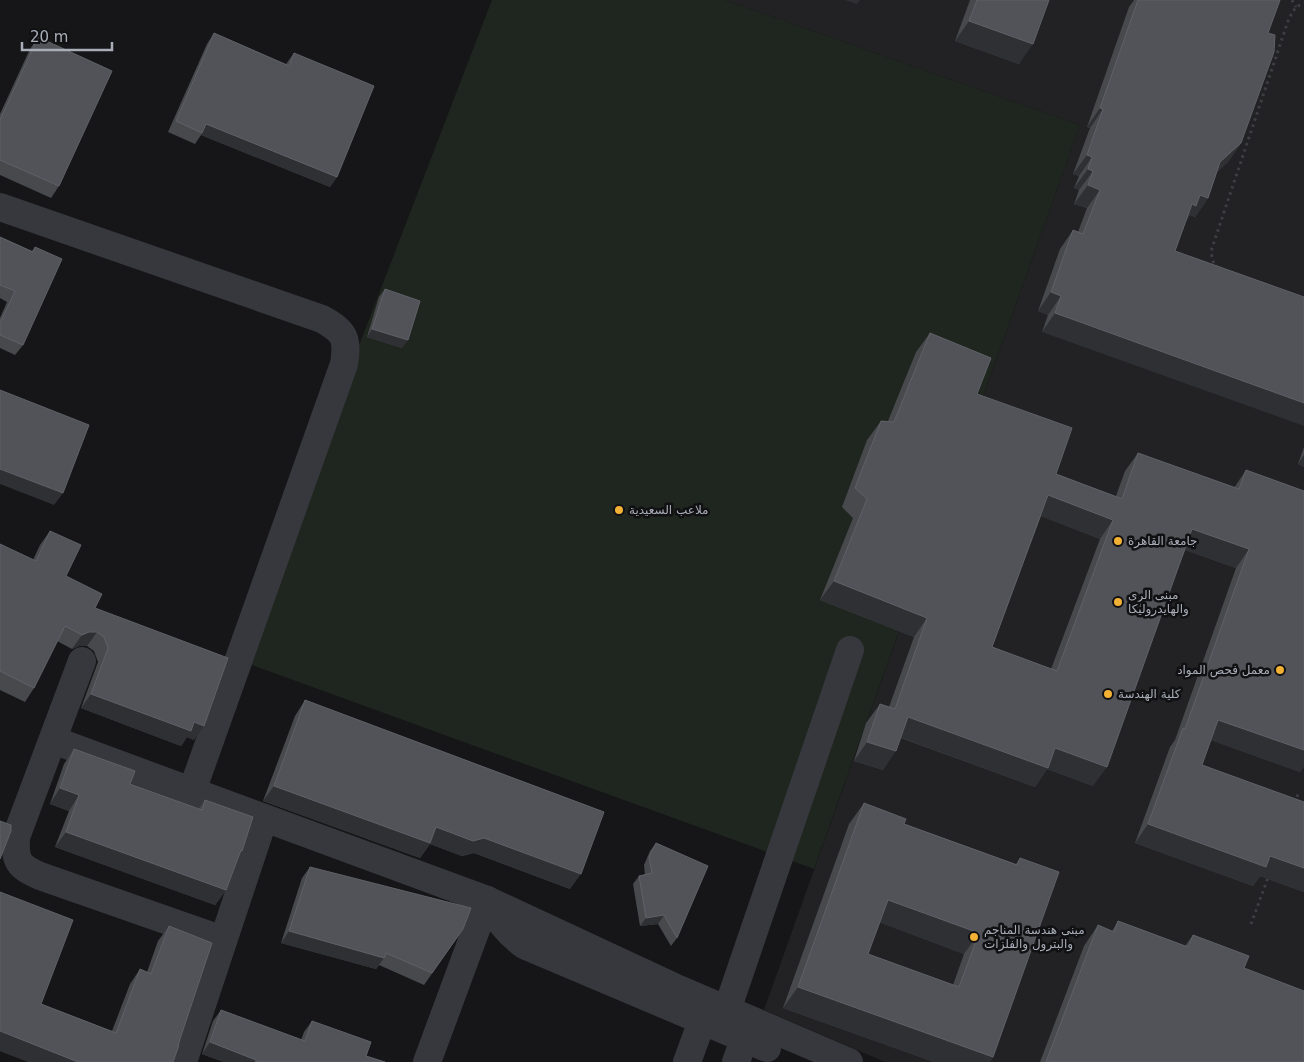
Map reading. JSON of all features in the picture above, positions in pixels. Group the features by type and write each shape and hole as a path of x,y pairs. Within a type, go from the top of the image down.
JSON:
{"lane":[{"path":"0,206 322,319 338,328 347,345 344,364 192,791"},
{"path":"740,1033 850,650"},
{"path":"82,661 16,837 15,854 24,869 40,876 223,940"},
{"path":"52,740 487,900 740,1033 800,1062"},
{"path":"183,1062 264,818"},
{"path":"487,900 495,918 524,945 702,1021 849,1062"},
{"path":"427,1062 487,900"},
{"path":"687,1062 702,1021"}],"path":[{"path":"1292,0 1296,7"},
{"path":"1219,268 1211,256 1212,248 1289,18 1296,7 1304,4"},
{"path":"1295,804 1298,794"},
{"path":"1251,924 1271,868"}],"shaded area":[{"name":"ملاعب السعيدية","path":"492,0 725,0 1080,125 814,869 238,660"},
{"name":"جامعة القاهرة","path":"725,0 1304,0 1304,1062 885,1062 764,1010 1080,125"}],"building":[{"path":"977,0 1049,0 1033,44 969,21"},
{"path":"1138,0 1280,0 1268,33 1275,35 1274,52 1241,143 1220,162 1208,198 1200,195 1196,206 1192,204 1175,251 1304,297 1304,403 1055,313 1061,296 1051,292 1073,230 1083,234 1100,190 1088,185 1093,171 1088,169 1092,157 1087,155 1103,109 1100,108"},
{"path":"214,33 289,66 294,53 374,86 337,177 206,124 202,133 176,121"},
{"path":"38,37 112,71 59,186 0,160 0,120"},
{"path":"0,237 33,252 35,247 62,259 23,345 0,335 0,323 15,291 0,285"},
{"path":"385,289 420,301 408,340 372,329"},
{"path":"930,333 991,358 977,394 1072,428 1056,474 1122,499 1138,453 1239,489 1246,470 1304,491 1304,750 1218,720 1202,765 1304,802 1304,868 1270,856 1266,867 1148,824 1183,728 1185,729 1249,549 1192,529 1107,767 1055,748 1048,768 908,717 896,751 867,742 880,704 895,709 927,618 834,581 867,499 855,488 881,421 894,422","holes":["1048,495 1113,520 1057,671 992,647"]},
{"path":"0,390 89,425 63,493 0,469"},
{"path":"50,531 81,545 66,576 102,594 95,608 228,658 204,726 194,722 191,731 91,694 108,648 104,637 97,632 89,632 82,635 65,626 34,688 0,671 0,544 36,561"},
{"path":"305,700 604,812 581,874 484,838 473,841 436,827 430,843 274,786"},
{"path":"74,749 135,771 130,784 202,810 205,800 253,817 226,890 66,832 79,795 60,788"},
{"name":"مبنى هندسة المناجم والبترول والفلزات","path":"864,803 906,819 904,824 1017,865 1020,858 1059,872 993,1057 798,987","holes":["888,900 979,933 959,987 868,954"]},
{"path":"0,821 11,825 11,831 0,859"},
{"path":"656,843 708,866 677,938 664,915 646,918 639,876 652,873 649,857"},
{"path":"310,867 471,908 463,929 432,973 386,953 384,958 289,931"},
{"path":"0,892 73,920 41,1004 116,1033 140,969 151,974 169,926 212,943 173,1062 78,1062 0,1031"},
{"path":"1118,921 1188,947 1193,935 1249,956 1244,968 1304,991 1304,1062 1046,1062 1098,925 1114,932"},
{"path":"221,1010 305,1041 312,1021 371,1042 366,1056 385,1062 256,1062 256,1060 210,1042"}],"place":[{"name":"ملاعب السعيدية","path":"619,510"},
{"name":"جامعة القاهرة","path":"1118,541"},
{"name":"مبنى الرى والهايدروليكا","path":"1118,602"},
{"name":"معمل فحص المواد","path":"1280,670"},
{"name":"كلية الهندسة","path":"1108,694"},
{"name":"مبنى هندسة المناجم والبترول والفلزات","path":"974,937"}]}
